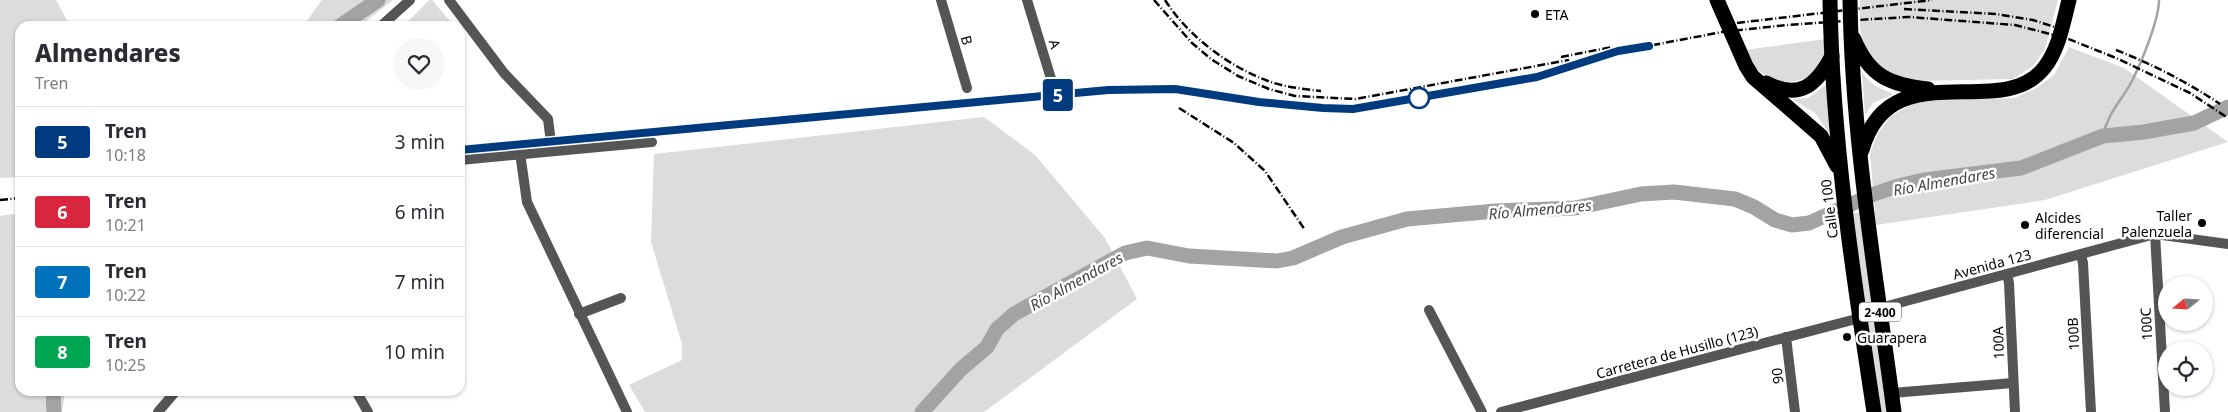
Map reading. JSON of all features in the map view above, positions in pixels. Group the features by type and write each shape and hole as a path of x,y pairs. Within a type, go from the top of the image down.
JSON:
{"highway":[{"path":"1717,0 1740,55 1753,77 1820,136 1836,163 1841,180"},
{"name":"Calle 100","path":"1830,0 1841,180 1874,412"},
{"name":"2-400","path":"1850,0 1850,30 1861,173 1894,412"},
{"path":"1850,30 1859,51 1868,65 1882,77 1909,87 1955,91 2004,90 2022,85 2044,68 2056,48 2069,0"},
{"path":"1740,55 1763,82 1774,88 1790,91 1803,89 1815,82 1832,56"},
{"path":"1860,157 1866,135 1875,120 1890,107 1912,98 1955,91"}],"street":[{"path":"387,21 410,0"},
{"path":"448,0 464,21"},
{"name":"B","path":"941,0 967,88"},
{"name":"A","path":"1027,0 1056,95"},
{"path":"465,22 504,73 548,119 552,150"},
{"path":"465,159 652,142"},
{"path":"520,153 527,202 627,412"},
{"name":"Avenida 123","path":"1880,308 2155,234 2228,244"},
{"name":"100C","path":"2155,234 2165,412"},
{"name":"100B","path":"2081,255 2091,412"},
{"name":"100A","path":"2006,274 2009,283 2015,412"},
{"path":"579,314 621,298"},
{"path":"1429,310 1482,412"},
{"name":"Carretera de Husillo (123)","path":"1501,412 1860,318"},
{"name":"90","path":"1786,337 1795,412"},
{"path":"1892,393 2013,384"},
{"path":"158,412 172,396"},
{"path":"359,396 368,412"}],"shaded area":[{"path":"0,0 56,0 67,21 15,21 15,177 0,178"},
{"path":"322,0 393,0 366,21 307,21"},
{"path":"429,0 432,0 450,21 409,21"},
{"path":"1860,0 2058,0 2045,49 2033,66 2013,79 1917,81 1895,76 1874,61 1865,46 1860,29"},
{"path":"1825,39 1826,54 1820,65 1808,77 1792,82 1768,77 1753,65 1745,50"},
{"path":"2069,47 2124,68 2228,142 2045,200 1876,225 1870,153 1878,133 1891,116 1912,104 1934,100 2014,98 2035,89 2054,75"},
{"path":"1862,72 1872,83 1894,94 1873,103 1865,115"},
{"path":"1827,84 1829,133 1815,113 1792,99 1808,98"},
{"path":"984,117 1035,155 1105,238 1137,299 984,412 645,412 629,385 682,360 682,344 651,242 654,154"},
{"path":"1861,212 1890,412 1879,412 1850,214"},
{"path":"15,214 15,396 64,396 62,412 0,412 0,216"}],"waterway":[{"path":"347,21 378,0"},
{"path":"2103,136 2108,121 2132,81 2144,53 2153,30 2159,0"},
{"name":"Río Almendares","path":"922,412 961,369 987,347 997,329 1014,314 1125,253 1147,248 1189,256 1277,261 1293,258 1342,237 1407,219 1496,211 1575,208 1641,194 1674,192 1735,199 1754,207 1775,220 1792,225 1809,223 1874,194 1898,186 1924,180 2021,168 2103,136 2144,132 2194,123 2228,107"},
{"path":"53,396 54,412"}],"railway":[{"path":"1154,0 1192,43 1211,59 1238,76 1269,89 1295,96 1355,99 1569,60"},
{"path":"1165,0 1185,26 1210,48 1238,67 1274,83 1294,88 1321,91"},
{"path":"1737,23 1932,0"},
{"path":"1904,9 1996,14 2033,20 2067,31"},
{"path":"1611,53 1722,32 1873,19 1909,17 2015,25 2066,38 2116,58 2190,93 2228,118"},
{"path":"1561,57 1612,47"},
{"path":"2116,50 2169,74 2220,104"},
{"path":"465,151 1108,90 1175,89 1259,102 1323,109 1353,109 1537,77 1618,51"},
{"path":"1179,108 1234,143 1265,171 1305,230"},
{"path":"0,200 15,198"}],"train":[{"name":"5","path":"465,150 770,123 1108,90 1175,89 1259,102 1323,108 1368,108 1537,77 1618,51 1649,46"}],"place":[{"name":"ETA","path":"1535,14"},
{"name":"Taller Palenzuela","path":"2202,223"},
{"name":"Alcides diferencial","path":"2025,225"},
{"name":"Guarapera","path":"1847,337"}]}
